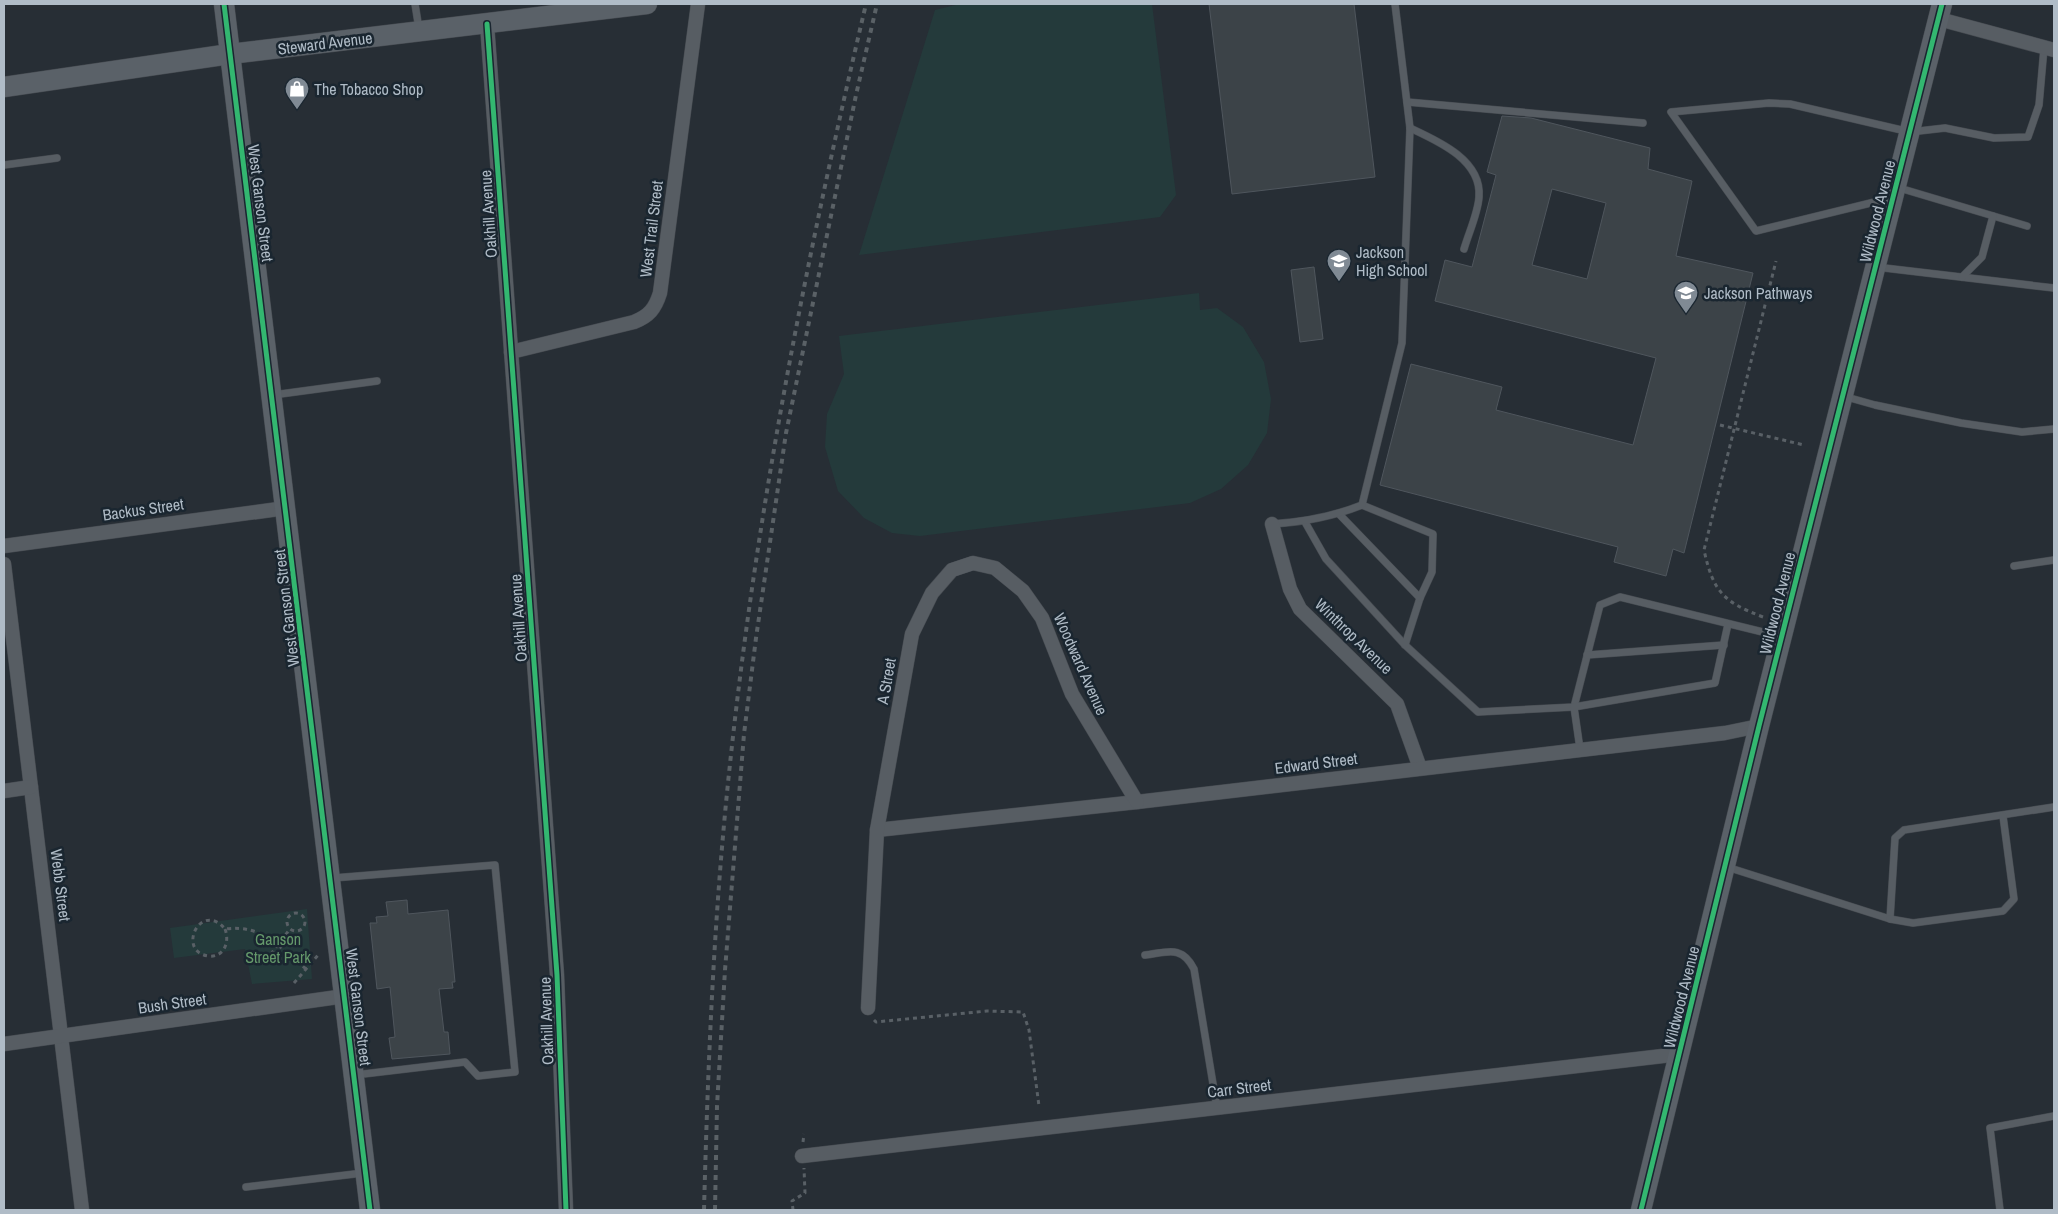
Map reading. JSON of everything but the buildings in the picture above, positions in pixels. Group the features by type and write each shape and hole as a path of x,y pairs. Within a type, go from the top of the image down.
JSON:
{"street":[{"name":"West Ganson Street","path":"224,4 370,1210"},
{"name":"Steward Avenue","path":"4,86 230,54 646,4"},
{"name":"West Trail Street","path":"511,352 634,322 645,318 655,308 660,294 698,4"},
{"path":"1941,11 2049,49"},
{"name":"Wildwood Avenue","path":"1641,1210 1759,726 1941,11"},
{"name":"Oakhill Avenue","path":"487,24 557,975 566,1210"},
{"name":"Backus Street","path":"4,546 286,508"},
{"name":"Winthrop Avenue","path":"1272,524 1290,589 1300,609 1397,704 1420,768"},
{"name":"Woodward Avenue","path":"973,563 995,568 1023,590 1042,618 1072,694 1137,802"},
{"name":"A Street","path":"868,1008 876,830 912,634 932,593 942,580 952,570 973,563"},
{"name":"Webb Street","path":"4,564 82,1210"},
{"name":"Edward Street","path":"876,830 1137,802 1725,732 1759,726"},
{"path":"4,791 31,787"},
{"name":"Bush Street","path":"4,1044 345,996"},
{"name":"Carr Street","path":"802,1156 1680,1054"}],"lane":[{"path":"415,4 419,32"},
{"path":"1362,504 1402,344 1410,128 1395,4"},
{"path":"2027,226 1895,192 1756,231 1672,112 1769,103 1790,104 1910,132 1945,128 1994,138 2028,138 2039,105 2049,49"},
{"path":"1407,102 1643,123"},
{"path":"1410,128 1437,141 1467,163 1478,180 1479,198 1464,248"},
{"path":"4,165 57,158"},
{"path":"1962,277 1982,257 1993,216"},
{"path":"1876,267 2054,288"},
{"path":"272,395 377,381"},
{"path":"1843,396 1875,405 1987,427 2022,432 2054,429"},
{"path":"1272,524 1305,522 1338,514 1362,504 1433,534 1432,572 1420,598 1405,645"},
{"path":"1338,514 1420,598"},
{"path":"1305,522 1326,559 1405,645 1478,712 1574,707 1715,683 1728,624"},
{"path":"2014,566 2054,560"},
{"path":"1580,749 1574,707 1600,604 1620,597 1782,637"},
{"path":"1587,655 1724,645"},
{"path":"1890,919 1895,838 1904,830 2054,807"},
{"path":"1725,867 1890,919 1913,923 2003,911 2014,899 2003,816"},
{"path":"330,879 495,865 515,1072 478,1076 465,1062 355,1075"},
{"path":"1145,955 1179,952 1188,957 1194,969 1217,1108"},
{"path":"2000,1210 1990,1128 2054,1116"},
{"path":"246,1186 366,1172"}],"path":[{"path":"1763,617 1738,608 1719,593 1709,574 1704,550 1776,261"},
{"path":"1720,425 1804,445"},
{"path":"296,913 302,915 305,922 303,928 298,931 290,929 287,920 290,915 296,913"},
{"path":"226,929 228,940 226,946 218,954 207,956 194,946 193,934 200,924 210,920 226,929 238,928 260,932 306,969"},
{"path":"270,954 290,929"},
{"path":"294,983 319,954"},
{"path":"868,1008 876,1022 988,1011 1023,1012 1029,1030 1039,1106"},
{"path":"793,1210 792,1201 806,1193 802,1156 804,1134"}],"green space":[{"path":"960,4 1152,4 1176,195 1160,217 859,255 935,10"},
{"path":"1199,293 1200,310 1217,308 1243,327 1264,362 1271,399 1267,433 1248,465 1221,489 1190,503 920,536 892,533 864,518 838,491 825,447 827,414 844,374 839,336"},
{"name":"Ganson Street Park","path":"307,909 312,979 252,984 245,949 174,958 170,928"}],"railway":[{"path":"704,1210 716,931 724,820 741,668 754,572 786,382 824,192 866,4"},
{"path":"715,1210 717,1106 725,970 744,734 756,638 786,433 856,95 877,4"}],"cycle path":[{"path":"224,4 370,1210"},
{"path":"1641,1210 1759,726 1942,4"},
{"path":"487,24 557,975 566,1210"}],"place":[{"name":"The Tobacco Shop","path":"297,110"},
{"name":"Jackson High School","path":"1339,282"},
{"name":"Jackson Pathways","path":"1686,314"}]}
